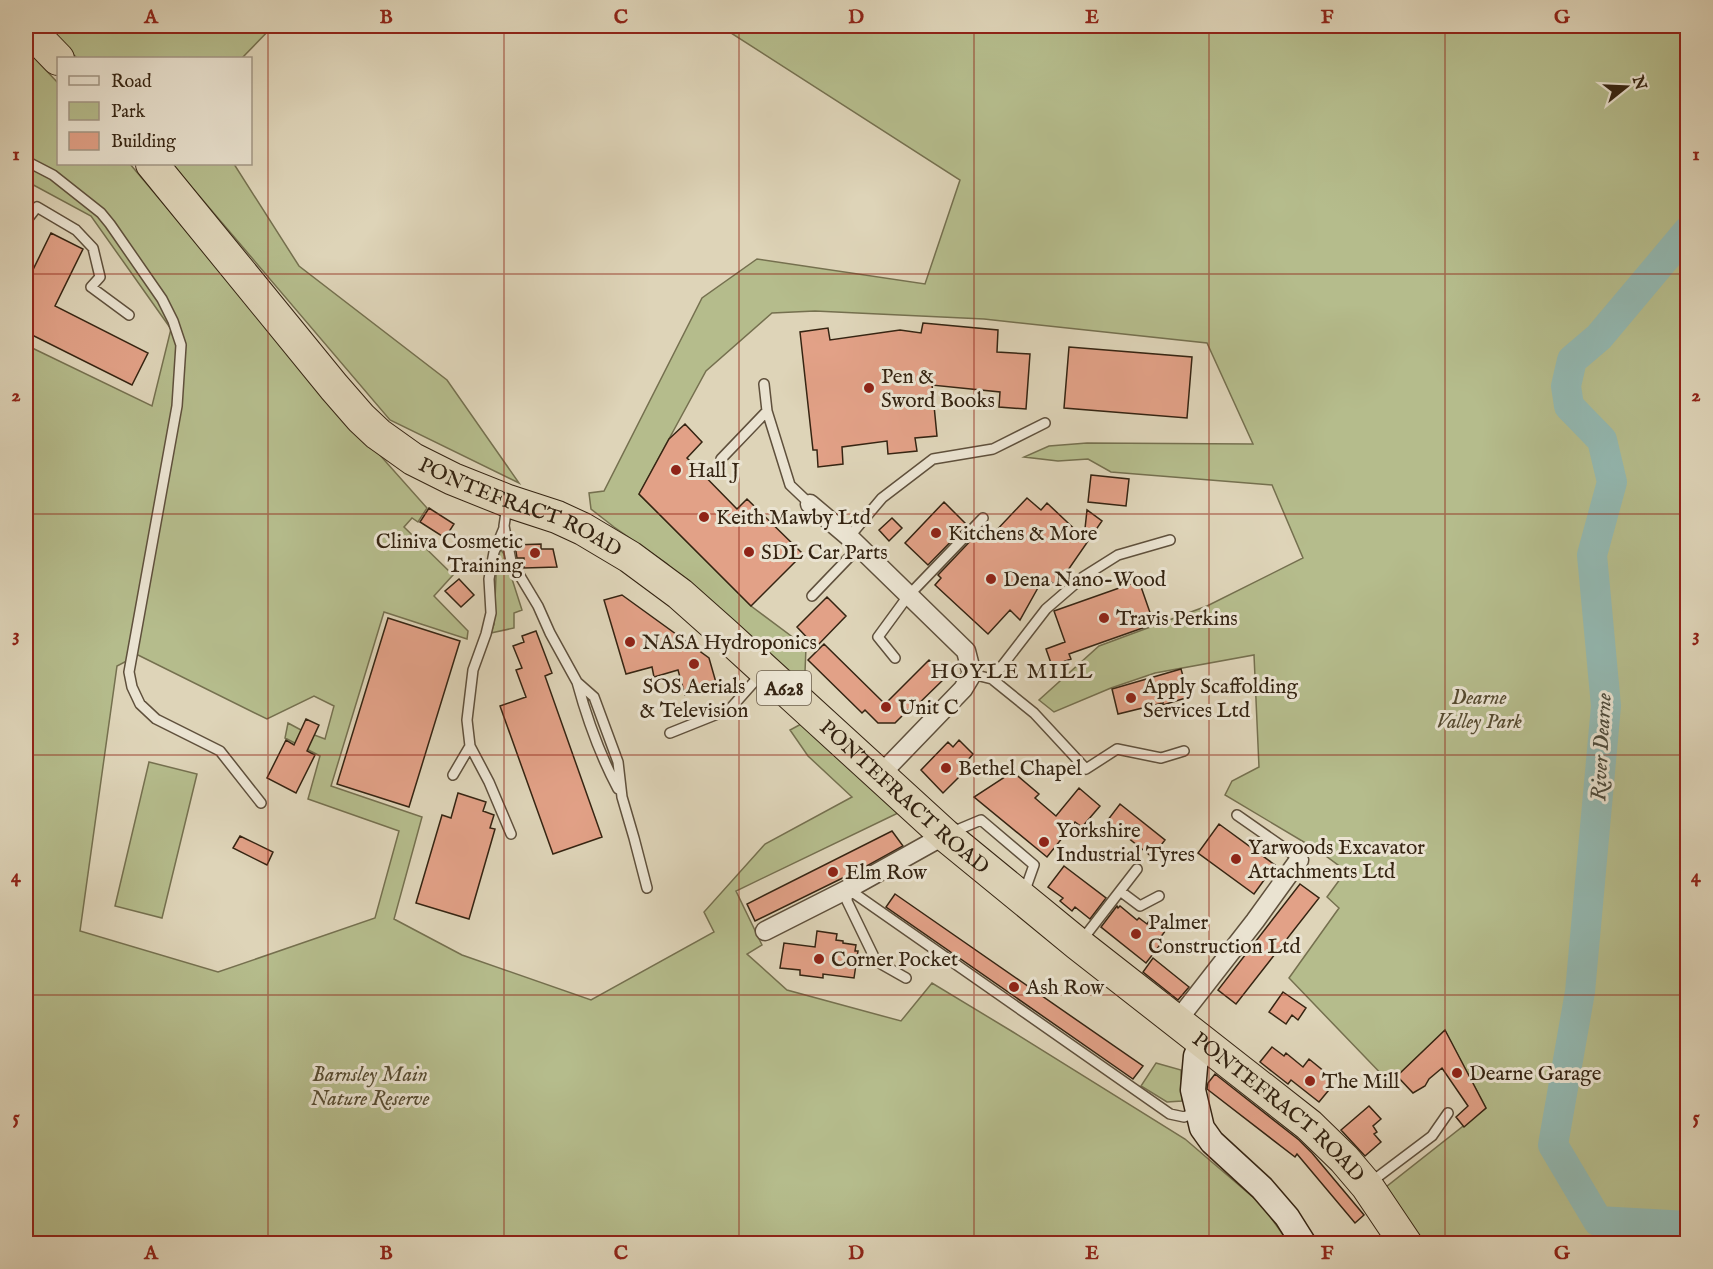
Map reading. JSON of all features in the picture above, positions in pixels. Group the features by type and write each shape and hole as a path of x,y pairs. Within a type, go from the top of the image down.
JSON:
{"highway":[{"path":"26,26 57,58"},
{"name":"PONTEFRACT ROAD","path":"153,165 334,387 378,434 413,459 453,479 506,513 557,517 583,529 630,557 680,594 945,836 1078,944 1311,1122 1367,1186 1406,1244"}],"street":[{"path":"810,504 854,542 966,651 972,674 963,688 879,775"},
{"path":"765,931 945,836"},
{"path":"1177,1021 1256,921 1299,860"},
{"path":"1203,1041 1196,1056 1193,1090 1202,1128 1212,1142 1262,1188 1287,1217 1304,1244"}],"lane":[{"path":"26,161 53,175 101,213 162,299 178,332 181,345 177,406 129,672 132,687 140,704 156,719 220,751 261,804"},
{"path":"26,221 37,207 76,230 93,248 100,278 91,287 129,315"},
{"path":"764,384 767,411 790,484 810,504"},
{"path":"720,459 767,411"},
{"path":"812,596 854,542 882,498 933,459 993,449 1045,423"},
{"path":"506,513 511,561 538,606 577,682 594,697 618,762 622,797 647,888"},
{"path":"506,513 494,552 489,579 491,613 473,670 467,720 470,746 489,782 511,834"},
{"path":"895,658 878,637 908,596 982,518"},
{"path":"992,679 1046,609 1083,577 1118,555 1170,540"},
{"path":"670,733 730,709 764,670"},
{"path":"972,674 992,679 1036,715 1086,769 1117,749 1161,758 1184,751"},
{"path":"453,775 470,746"},
{"path":"1237,815 1299,860"},
{"path":"1078,944 1137,869"},
{"path":"848,889 848,901 876,961 906,978"},
{"path":"848,889 1170,1114 1184,1117 1197,1111"},
{"path":"1120,891 1140,906 1160,896"},
{"path":"1367,1186 1432,1136 1448,1113"}],"green space":[{"path":"44,26 273,26 243,57 76,57"},
{"name":"Dearne Valley Park","path":"720,26 1687,26 1687,1243 1423,1243 1386,1187 1486,1108 1445,1031 1390,1083 1289,978 1339,908 1327,897 1346,871 1319,851 1225,795 1232,781 1259,767 1254,655 1155,673 1111,688 1054,712 1039,700 1099,646 1207,606 1303,558 1272,485 1111,472 1088,459 1058,461 1024,457 1049,446 1087,443 1253,444 1207,343 984,319 815,311 772,313 706,371 639,494 751,606 806,647 805,672 790,676 666,563 591,509 589,493 604,491 702,298 757,259 925,284 960,180"},
{"name":"Barnsley Main Nature Reserve","path":"26,49 57,82 57,165 131,165 290,354 427,508 418,522 412,518 404,527 453,575 434,596 468,631 467,639 384,612 331,786 422,817 394,919 462,955 591,1000 714,932 704,912 765,844 852,797 808,756 790,730 803,723 898,813 736,891 762,945 747,954 787,990 901,1021 932,983 1185,1139 1261,1204 1289,1243 26,1243 26,345 152,406 171,329 91,216 26,181","holes":["138,655 267,719 314,696 334,706 325,739 288,723 285,738 320,756 308,799 399,831 375,918 218,972 80,931 117,666"]},
{"path":"173,165 235,165 299,266 447,380 519,483 390,420"},
{"path":"501,550 522,610 514,613 514,628 491,633 494,624 497,552"},
{"path":"149,762 197,774 162,918 115,906"},
{"path":"1156,1063 1181,1070 1182,1101 1167,1102 1141,1086"}],"building":[{"path":"51,233 83,249 55,306 148,353 132,385 26,332 26,284"},
{"name":"Pen & Sword Books","path":"923,323 998,330 997,352 1030,354 1026,409 999,407 1000,392 932,385 937,436 915,438 917,451 888,454 887,441 842,447 843,464 818,467 817,450 813,450 800,332 828,328 830,340 900,330 921,333"},
{"path":"1069,347 1192,357 1187,418 1064,408"},
{"path":"685,424 702,442 687,458 737,509 747,499 803,554 751,606 639,494 669,439"},
{"path":"1091,475 1129,479 1126,506 1088,502"},
{"path":"1027,498 1041,510 1047,503 1084,538 1087,510 1102,521 1057,586 1044,577 1020,620 1010,610 988,634 935,585 941,578 938,575 977,534 980,537 987,530 992,535"},
{"name":"Kitchens & More","path":"944,502 967,525 928,565 905,543"},
{"path":"429,508 454,524 445,538 420,522"},
{"path":"892,518 902,528 889,541 879,530"},
{"name":"Cliniva Cosmetic Training","path":"541,544 541,549 553,549 557,567 524,568 524,558 517,558 515,545"},
{"path":"459,579 474,595 461,607 445,591"},
{"name":"Travis Perkins","path":"1139,581 1154,624 1069,654 1071,659 1052,666 1046,649 1065,642 1054,611"},
{"path":"622,595 709,658 717,686 685,695 678,670 654,677 652,667 626,674 604,600"},
{"path":"827,597 846,616 816,647 797,627"},
{"path":"388,618 460,641 409,807 337,784"},
{"path":"536,631 552,673 545,676 602,837 553,854 500,706 526,697 516,670 522,668 513,646 524,642 522,636"},
{"path":"824,644 885,704 929,660 946,677 910,712 908,710 895,723 878,723 865,710 862,713 808,660"},
{"path":"1181,669 1189,697 1118,714 1112,689"},
{"path":"306,719 319,725 307,751 315,755 296,793 267,778 286,740 294,745"},
{"name":"Bethel Chapel","path":"959,740 973,754 967,761 971,765 943,793 921,770 948,742 953,747"},
{"path":"1012,771 1039,794 1035,798 1056,816 1079,788 1100,806 1082,827 1075,822 1047,857 974,797"},
{"path":"458,793 486,802 483,811 494,815 490,828 495,829 469,919 416,903 442,815 451,818"},
{"path":"1120,804 1165,840 1152,857 1107,821"},
{"name":"Yarwoods Excavator Attachments Ltd","path":"1219,824 1275,865 1254,894 1198,853"},
{"name":"Elm Row","path":"892,831 903,846 755,921 747,904"},
{"path":"240,836 273,852 267,865 233,848"},
{"path":"1064,866 1106,898 1090,919 1075,907 1072,911 1060,901 1063,898 1048,887"},
{"path":"1300,884 1319,898 1236,1004 1218,990"},
{"name":"Ash Row","path":"895,894 1143,1066 1133,1079 886,907"},
{"name":"Palmer Construction Ltd","path":"1117,906 1147,924 1151,918 1166,930 1160,938 1163,941 1146,963 1101,927"},
{"name":"Corner Pocket","path":"817,931 837,934 836,940 856,945 855,951 858,951 854,978 823,974 823,978 800,975 800,970 780,968 784,943 815,947"},
{"path":"1153,958 1189,987 1178,1000 1143,972"},
{"path":"1283,992 1306,1008 1298,1020 1292,1015 1286,1024 1269,1012"},
{"name":"Dearne Garage","path":"1445,1030 1486,1108 1464,1127 1456,1117 1468,1106 1442,1068 1429,1079 1425,1086 1413,1093 1397,1076"},
{"path":"1272,1047 1284,1056 1286,1053 1303,1067 1309,1059 1331,1077 1328,1081 1333,1085 1319,1102 1291,1080 1288,1084 1260,1062"},
{"path":"1215,1074 1299,1140 1364,1215 1355,1223 1297,1154 1295,1157 1207,1089 1208,1083"},
{"path":"1369,1106 1381,1119 1373,1126 1377,1132 1374,1134 1381,1142 1365,1156 1341,1130"}],"waterway":[{"name":"River Dearne","path":"1688,231 1599,337 1572,360 1566,386 1569,406 1602,440 1612,482 1592,555 1606,706 1580,992 1553,1145 1598,1221 1688,1226"}],"place":[{"name":"Pen & Sword Books","path":"869,388"},
{"name":"Hall J","path":"676,470"},
{"name":"Keith Mawby Ltd","path":"704,517"},
{"name":"Kitchens & More","path":"936,533"},
{"name":"SDL Car Parts","path":"749,552"},
{"name":"Cliniva Cosmetic Training","path":"535,553"},
{"name":"Dena Nano-Wood","path":"991,579"},
{"name":"Travis Perkins","path":"1104,618"},
{"name":"NASA Hydroponics","path":"630,642"},
{"name":"SOS Aerials & Television","path":"694,664"},
{"name":"Apply Scaffolding Services Ltd","path":"1131,698"},
{"name":"Unit C","path":"886,707"},
{"name":"Bethel Chapel","path":"946,768"},
{"name":"Yorkshire Industrial Tyres","path":"1044,842"},
{"name":"Yarwoods Excavator Attachments Ltd","path":"1236,859"},
{"name":"Elm Row","path":"833,872"},
{"name":"Palmer Construction Ltd","path":"1136,934"},
{"name":"Corner Pocket","path":"819,959"},
{"name":"Ash Row","path":"1014,987"},
{"name":"Dearne Garage","path":"1457,1073"},
{"name":"The Mill","path":"1310,1081"}],"district":[{"name":"HOYLE MILL","path":"1012,670"}]}
